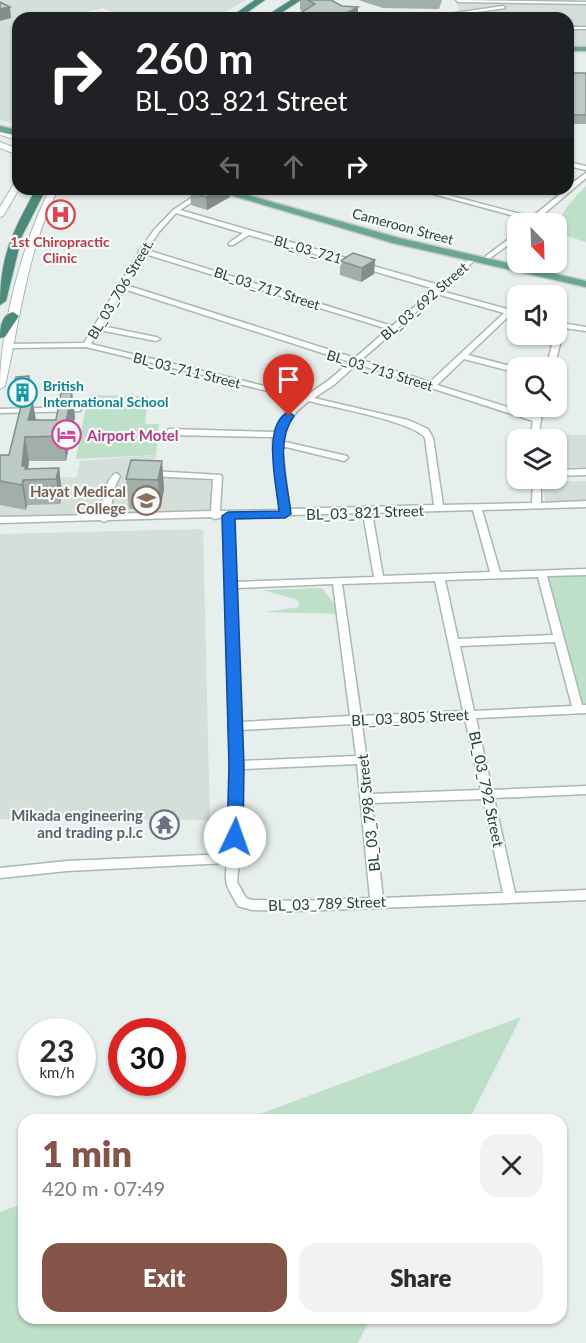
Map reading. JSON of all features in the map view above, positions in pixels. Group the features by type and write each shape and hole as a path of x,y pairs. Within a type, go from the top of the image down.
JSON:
{"highway":[{"path":"242,12 261,0"},
{"path":"266,12 285,0"},
{"path":"277,12 297,0"},
{"path":"258,12 274,1"},
{"path":"0,257 7,230 27,195"},
{"path":"0,301 16,236 38,195"},
{"path":"0,334 13,316"}],"main road":[{"name":"Cameroon Street","path":"238,195 401,238 586,279"},
{"name":"Cameroon Street","path":"258,195 472,260 586,284"}],"street":[{"path":"458,1 586,3"},
{"path":"491,2 494,12"},
{"path":"467,12 539,2"},
{"path":"574,185 586,175"},
{"path":"0,214 12,194"},
{"path":"0,386 13,316 34,230 51,195"},
{"name":"BL_03_706 Street.","path":"86,345 156,231 175,212 200,195"},
{"path":"439,195 507,214"},
{"path":"541,213 563,195"},
{"name":"BL_03_721","path":"175,212 249,232 507,311"},
{"path":"231,244 249,232"},
{"name":"BL_03_692 Street","path":"488,257 507,242"},
{"name":"BL_03_717 Street","path":"142,251 392,328"},
{"name":"BL_03_692 Street","path":"277,438 289,416 307,399 354,362 472,260"},
{"name":"BL_03_713 Street","path":"121,286 536,419"},
{"path":"431,386 507,318"},
{"path":"567,325 586,329"},
{"path":"97,327 156,339"},
{"name":"BL_03_711 Street","path":"8,346 86,345 397,420 424,431 431,445 440,509"},
{"path":"464,356 507,368"},
{"path":"0,411 77,409"},
{"path":"535,429 536,419"},
{"path":"169,432 277,438 344,458"},
{"path":"277,438 285,514"},
{"path":"567,472 586,472"},
{"path":"152,474 218,477 215,516"},
{"path":"104,519 110,489 116,476"},
{"path":"536,506 537,489"},
{"name":"BL_03_821 Street","path":"0,520 228,516 586,504"},
{"path":"477,507 496,575"},
{"path":"367,512 379,579"},
{"path":"0,873 67,866 234,858 236,765 228,516"},
{"path":"229,585 586,572"},
{"path":"542,574 558,638 583,712"},
{"name":"BL_03_792 Street","path":"439,577 510,896"},
{"name":"BL_03_798 Street","path":"337,581 357,719 377,902"},
{"path":"455,644 558,638"},
{"name":"BL_03_805 Street","path":"233,726 470,714 583,712"},
{"path":"236,765 362,760"},
{"path":"366,799 586,790"},
{"name":"BL_03_789 Street","path":"234,858 231,882 235,893 242,902 252,905 298,906 510,896 586,895"}],"shaded area":[{"path":"0,0 246,0 225,12 112,12 103,8 87,12 12,12 12,123 0,120"},
{"path":"456,2 586,3 586,48 574,49 574,12 459,12"},
{"path":"567,435 586,435 586,468 567,467"},
{"path":"156,455 152,473 218,477 211,512 0,518 0,480 77,477 80,461"},
{"path":"567,481 586,481 586,502 546,502 543,489 567,489"},
{"path":"203,529 210,820 0,819 0,534"}],"green space":[{"path":"586,186 586,242 567,236 567,213 564,213"},
{"path":"88,395 148,396 145,424 159,424 156,455 76,459"},
{"path":"586,571 586,711 580,711 538,574"},
{"path":"322,588 342,614 264,612 299,607 298,600 263,590"},
{"path":"521,1017 472,1114 260,1114"},
{"path":"18,1205 18,1324 368,1324 358,1343 0,1343 0,1212"}],"building":[{"path":"308,0 331,0 342,6 358,7 348,12 302,12 315,4"},
{"path":"0,2 10,7 0,9"},
{"path":"574,73 586,73 586,115 574,115"},
{"path":"353,253 375,260 362,268 340,261"},
{"path":"29,376 26,390 12,390 16,377"},
{"path":"61,393 72,393 63,436 25,437 22,466 26,466 25,469 59,468 56,479 23,480 22,485 0,481 0,455 9,455 22,402 33,402 28,420 56,420"},
{"path":"131,460 162,461 158,480 126,479"}],"place":[{"name":"1st Chiropractic Clinic","path":"60,214"},
{"name":"British International School","path":"22,393"},
{"name":"Airport Motel","path":"66,435"},
{"name":"Hayat Medical College","path":"147,500"},
{"name":"Mikada engineering and trading p.l.c","path":"164,824"}],"route":[{"path":"235,837 236,765 228,516 285,514 284,485 277,442 281,425 289,416"}]}
